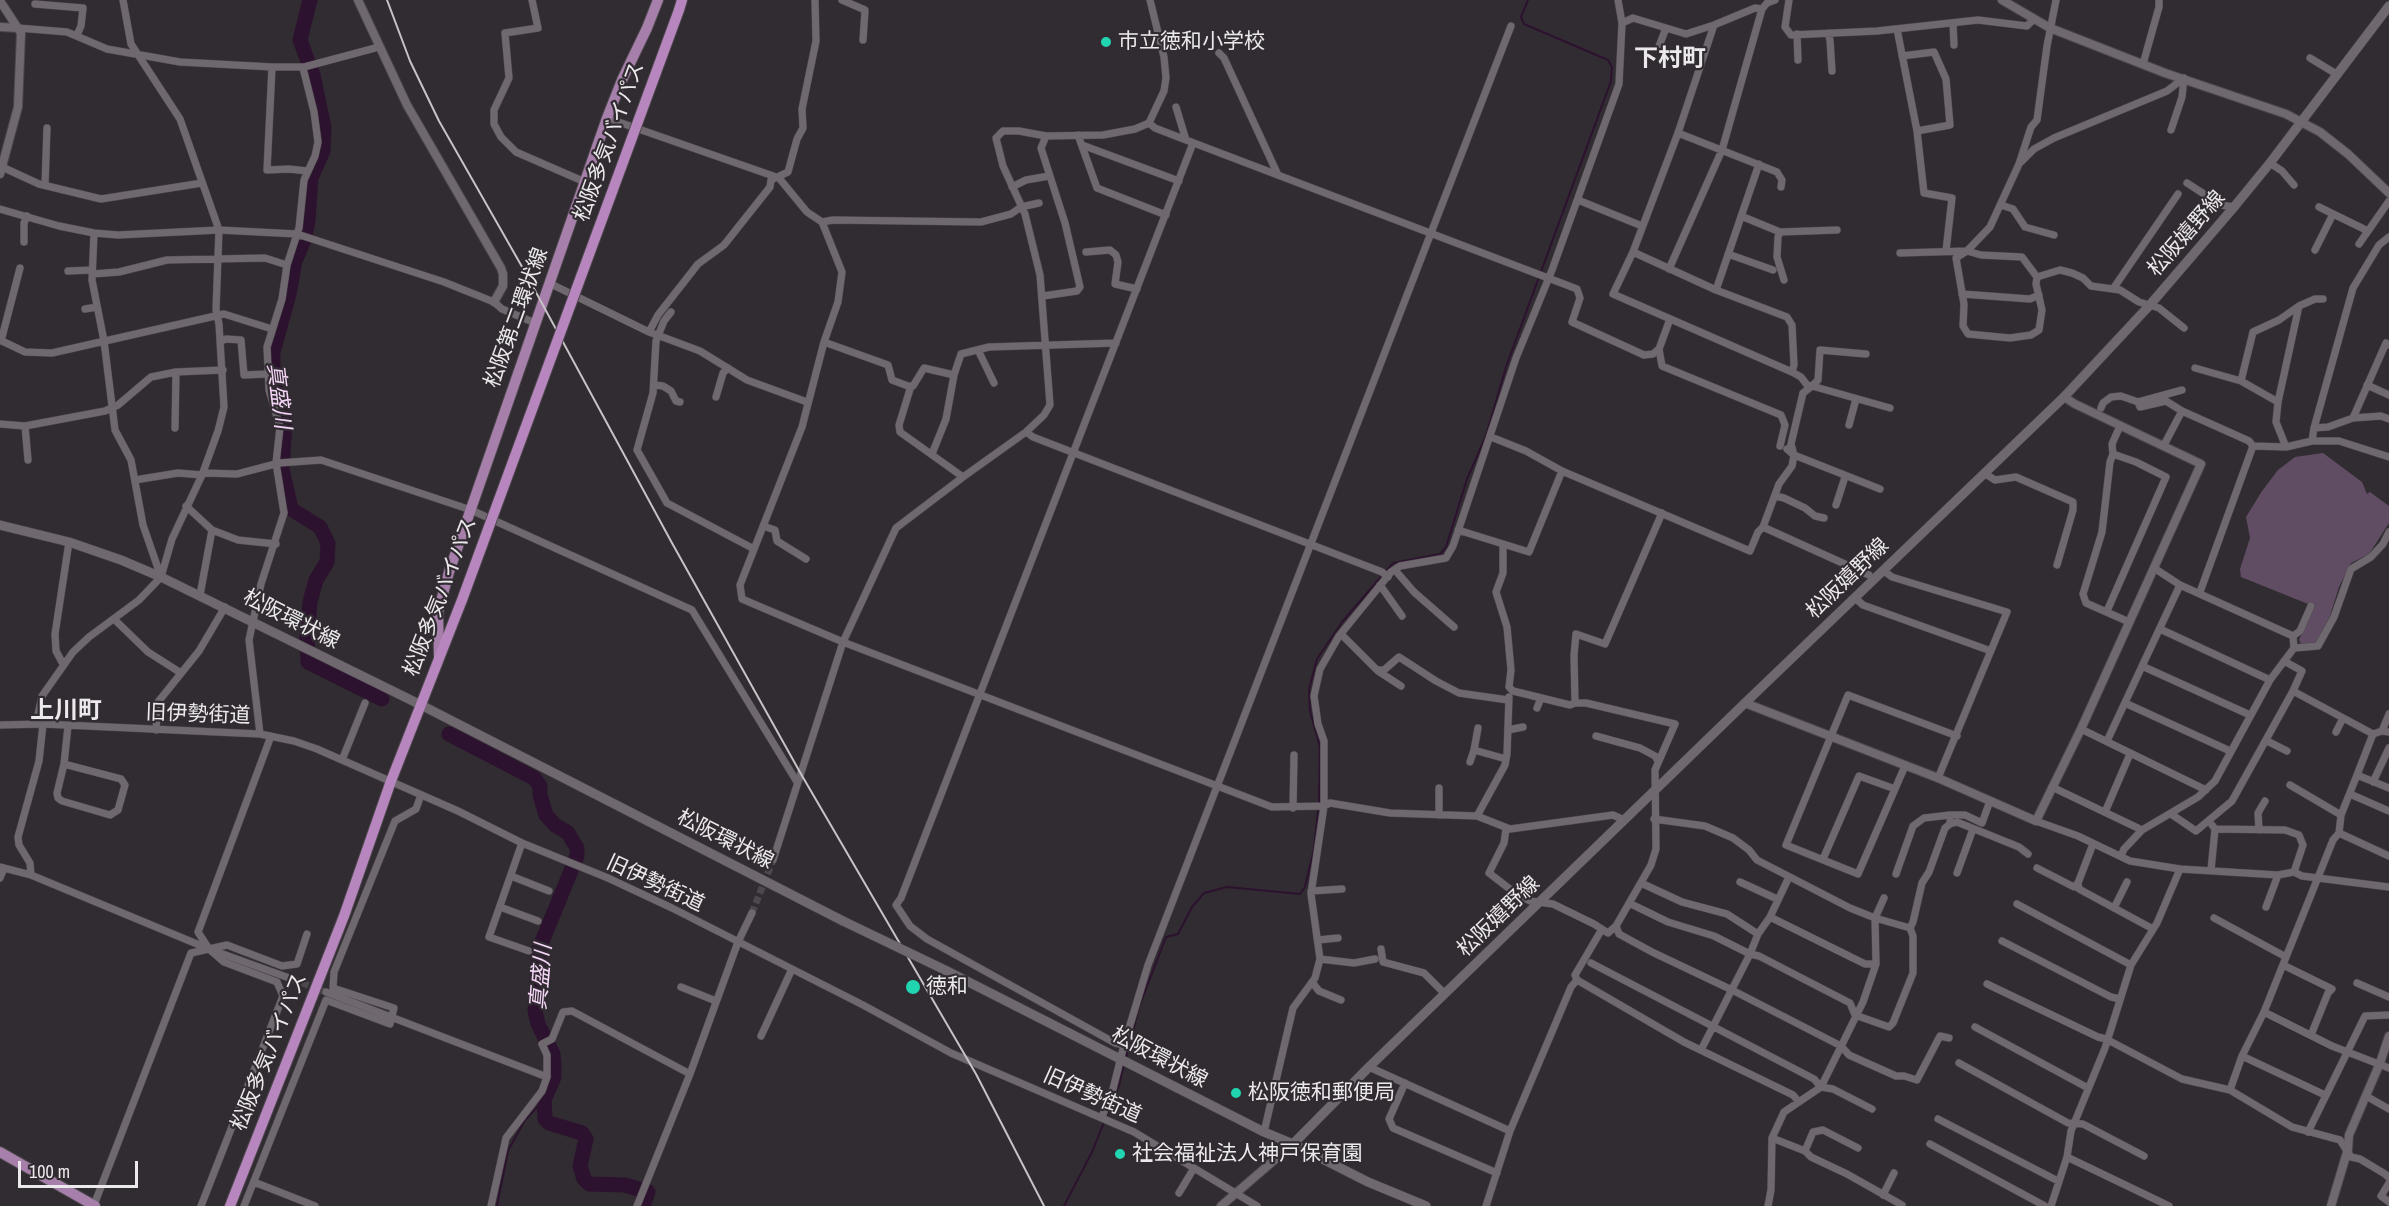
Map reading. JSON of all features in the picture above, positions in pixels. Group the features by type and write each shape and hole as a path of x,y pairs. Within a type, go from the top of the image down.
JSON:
{"highway":[{"name":"松阪多気バイパス","path":"230,1206 344,916 391,781 462,600 681,5"}],"main road":[{"name":"松阪第二環状線","path":"439,657 438,612 471,510 607,118 658,0"},
{"name":"松阪嬉野線","path":"1293,1144 1624,820 2064,396 2149,306 2234,207 2389,6"},
{"name":"松阪環状線","path":"0,525 69,542 121,560 200,595 1264,1132 1368,1182 1426,1206"},
{"path":"0,1152 94,1206"}],"street":[{"path":"31,875 30,863 19,845 18,837 41,752 39,724 42,696 63,664 84,641 139,600 161,577 172,539 202,474 222,416 223,370 217,315 216,260 219,230 180,119 131,44 123,0"},
{"path":"358,0 407,105 501,268 502,286 494,302"},
{"path":"532,0 538,28 505,33 510,78 494,110 494,124 501,137 516,152 585,182"},
{"path":"649,332 658,315 698,264 724,245 770,187 771,180 788,172 797,139 803,128 802,109 816,41 815,0"},
{"path":"842,0 865,10 863,40"},
{"path":"773,860 843,642 896,528 1026,432 1044,415 1050,405 1043,296 1033,244 1025,214 1003,166 996,138 1003,131 1019,131 1046,136 1102,135 1135,129 1149,123 1164,91 1166,78 1164,57 1150,0"},
{"path":"1264,1132 1293,1008 1315,978 1320,959 1311,891 1324,806 1324,741 1318,724 1314,696 1320,669 1339,636 1395,570 1400,566 1446,558 1453,546 1516,358 1549,278 1619,84 1622,23 1618,0"},
{"path":"1669,269 1722,150 1762,9 1767,3 1775,0"},
{"path":"1789,0 1785,27 1791,34 1897,29 1978,20 2027,26 2033,20"},
{"path":"2002,0 2050,28 2143,64 2286,114 2320,132 2389,193"},
{"path":"1900,253 1967,251 1981,255 2022,257 2037,277 2042,310 2039,330 2031,335 2010,338 1968,334 1962,326 1962,294 1956,258 1967,251 1990,227 2019,164 2031,127 2037,120 2056,0"},
{"path":"2143,64 2159,0"},
{"path":"0,1 21,33 18,107 1,171 101,199 202,183"},
{"path":"35,4 83,8 81,26 77,35"},
{"path":"1622,23 1633,18 1686,34 1755,8 1762,9"},
{"path":"1953,23 1954,45"},
{"path":"1714,25 1678,133 1633,252 1613,294 1792,372 1801,377 1807,385 1890,408"},
{"path":"1102,1117 1113,1089 1124,1045 1143,994 1148,965 1511,26"},
{"path":"0,27 58,30 77,35 107,49 180,62 272,67 314,65 378,47"},
{"path":"1658,49 1666,28"},
{"path":"1897,29 1917,131 1924,193 1952,198 1946,251"},
{"path":"1828,33 1832,71"},
{"path":"1797,34 1798,60"},
{"path":"1902,56 1934,52 1946,79 1950,125 1917,131"},
{"path":"1219,53 1224,58 1278,175"},
{"path":"2310,58 2338,75"},
{"path":"272,67 267,171 289,169 307,171"},
{"path":"260,734 249,649 261,584 276,544 284,513 277,463 280,427 268,390 267,347 282,299 287,265 298,234 303,184 315,156 317,135 303,67"},
{"path":"2019,164 2034,149 2054,138 2167,90 2184,78"},
{"path":"2171,130 2182,97 2184,78"},
{"path":"1124,1045 1115,1043 927,939 910,926 896,904 901,898 1179,181 1190,142 1176,107"},
{"path":"607,118 779,178 807,212 822,222 842,272 838,302 824,342 802,427 740,585 742,599 843,642 1272,807 1324,806 1330,803 1390,813 1477,816 1506,829 1613,815 1624,820"},
{"path":"1149,123 1155,128 1190,142 1577,289 1580,298 1572,322 1644,355 1653,354 1659,349 1670,319"},
{"path":"45,185 47,128"},
{"path":"1678,133 1777,172 1782,180 1782,187"},
{"path":"1078,135 1078,141 1082,145 1097,188 1166,214"},
{"path":"1043,296 1077,291 1080,286 1065,223 1041,148 1046,136"},
{"path":"1082,145 1179,181"},
{"path":"2270,163 2282,171 2294,185"},
{"path":"1716,290 1759,164"},
{"path":"1012,187 1026,180 1049,176"},
{"path":"2187,183 2221,206 2234,207"},
{"path":"2113,289 2178,194"},
{"path":"1578,200 1642,226"},
{"path":"2359,244 2389,201"},
{"path":"822,222 833,220 981,222 1011,214 1021,207 1039,203"},
{"path":"2001,205 2013,209 2025,227 2054,235"},
{"path":"2319,207 2368,231"},
{"path":"0,208 94,233 118,235 219,230 298,234 417,273 494,302 502,309 535,323"},
{"path":"2315,250 2333,214"},
{"path":"24,242 24,223 27,216"},
{"path":"1741,216 1780,232 1837,230"},
{"path":"1780,232 1777,257 1784,280"},
{"path":"94,233 92,272 104,341 115,430 131,460 143,525 161,577"},
{"path":"2312,441 2353,288 2379,245 2389,238"},
{"path":"1086,252 1110,250 1116,255 1118,262 1115,284 1137,288"},
{"path":"1633,252 1716,290 1787,316 1792,325 1794,365 1792,372"},
{"path":"1728,254 1773,270"},
{"path":"68,271 119,272 167,260 265,258 287,265"},
{"path":"20,268 0,341 25,352 43,353 217,315 231,316 272,329"},
{"path":"2037,277 2060,270 2083,278 2091,286 2129,294 2159,309 2184,328"},
{"path":"551,284 649,332 700,351 747,381 807,402"},
{"path":"1962,294 2030,299 2039,296"},
{"path":"2241,381 2253,332 2279,320 2299,306 2315,299 2323,299"},
{"path":"2286,447 2276,422 2278,402 2299,306"},
{"path":"85,309 97,307"},
{"path":"671,312 664,321 656,341 655,386 637,450 667,503 754,549"},
{"path":"2353,418 2389,335"},
{"path":"220,341 242,340 244,375 267,374"},
{"path":"824,342 888,365 892,380 911,386"},
{"path":"932,454 946,419 954,375 962,354 988,347 1116,343"},
{"path":"1659,349 1662,366 1781,415 1785,425 1783,448 1794,455 1880,489"},
{"path":"978,350 994,383"},
{"path":"1491,437 1526,451 1563,471 1750,551 1758,532 1764,527 1774,496 1792,466 1794,455 1791,444 1803,393 1818,380 1820,350 1866,354"},
{"path":"716,397 723,373 728,368"},
{"path":"954,375 924,368 911,386 899,425 900,432 963,477"},
{"path":"2195,368 2241,381 2278,402"},
{"path":"0,424 26,426 112,408 151,377 176,372 223,370"},
{"path":"175,428 176,372"},
{"path":"2367,385 2389,394"},
{"path":"655,386 663,386 671,391 676,400 680,402"},
{"path":"2101,408 2103,403 2111,397 2121,396 2138,402 2182,390"},
{"path":"2036,821 2081,729 2201,464 2120,426 2064,396"},
{"path":"1849,425 1856,399"},
{"path":"2138,402 2140,407 2166,401 2182,411 2249,441 2253,446 2286,447 2312,441 2339,441 2389,457"},
{"path":"2164,445 2182,411"},
{"path":"2314,428 2328,427 2353,418 2381,416 2389,419"},
{"path":"26,426 28,460"},
{"path":"2120,426 2112,444 2113,453 2102,531 2084,594 2086,603 2129,622"},
{"path":"1026,432 1033,437 1382,572 1388,577"},
{"path":"2199,592 2253,446"},
{"path":"2107,611 2166,477 2113,453"},
{"path":"135,480 178,474 237,474 277,463 321,460 471,510 692,610 797,782"},
{"path":"1458,530 1529,552 1563,471"},
{"path":"1984,473 1995,480 2016,477 2073,502 2073,510 2058,565"},
{"path":"1836,505 1845,477"},
{"path":"1774,496 1784,498 1805,508 1815,516 1824,518"},
{"path":"186,506 212,530 238,540 276,544"},
{"path":"1575,703 1576,634 1605,644 1662,513"},
{"path":"762,526 776,530 777,541 806,559"},
{"path":"1764,527 1869,575"},
{"path":"200,595 212,530"},
{"path":"2294,648 2318,646 2334,617 2351,568 2371,557 2383,544 2389,532"},
{"path":"63,664 56,651 55,634 69,542"},
{"path":"1503,544 1503,573 1496,592 1507,627 1511,670 1509,687 1512,690 1570,705 1586,703 1676,724 1658,760 1654,791 1656,849 1652,865 1631,903 1616,926 1608,933 1553,904 1530,901 1515,893 1489,873 1504,843 1506,829"},
{"path":"2154,568 2180,585 2293,636"},
{"path":"1395,570 1414,592 1454,627"},
{"path":"1884,571 1892,577 2007,612 1938,778"},
{"path":"1380,585 1402,616"},
{"path":"2107,741 2180,585"},
{"path":"1855,598 1863,604 1991,651"},
{"path":"2293,636 2300,631 2311,606"},
{"path":"156,730 158,702 205,642 225,607"},
{"path":"114,619 148,652 181,673"},
{"path":"2160,629 2270,680"},
{"path":"1339,636 1343,636 1377,670 1401,686"},
{"path":"2121,856 2124,849 2142,830 2171,814 2206,790 2215,781 2270,680 2294,648 2293,636"},
{"path":"1377,670 1384,670 1399,657 1436,681 1460,693 1508,700"},
{"path":"2171,814 2196,831 2232,801 2267,741 2302,671 2284,661"},
{"path":"2142,666 2250,715"},
{"path":"1477,816 1506,759 1508,700 1512,690"},
{"path":"2293,691 2373,734 2385,731 2389,714"},
{"path":"1905,766 1858,874 1786,844 1848,695 1957,735"},
{"path":"1537,708 1541,698"},
{"path":"2125,702 2230,751"},
{"path":"342,760 364,703"},
{"path":"1745,703 1938,778 2130,861 2180,869 2278,875 2295,872 2302,876 2389,887"},
{"path":"2337,732 2343,718"},
{"name":"旧伊勢街道","path":"0,725 39,724 260,734 294,741 391,781 522,843 672,908 863,1005 951,1053 1134,1132 1257,1206"},
{"path":"64,764 121,779 125,785 118,810 110,815 62,801 57,793 64,764 68,726"},
{"path":"1508,730 1523,727"},
{"path":"1470,762 1478,728"},
{"path":"2081,729 2206,790"},
{"path":"2230,1090 2242,1056 2264,1012 2332,840 2339,833 2341,815 2373,734"},
{"path":"201,1206 283,996 277,982 224,962 209,949 198,932 271,736"},
{"path":"1596,736 1640,748 1658,760"},
{"path":"2267,741 2287,751"},
{"path":"2373,782 2389,748"},
{"path":"1474,750 1506,759"},
{"path":"2105,812 2130,754"},
{"path":"1293,808 1294,755"},
{"path":"1822,859 1858,776 1895,789"},
{"path":"2357,776 2389,788"},
{"path":"2290,785 2341,815"},
{"path":"1439,788 1439,815"},
{"path":"2052,788 2142,830"},
{"path":"2350,794 2389,811"},
{"path":"244,1206 326,1000 390,1024 394,1008 333,988 334,972 395,821 416,810 421,795"},
{"path":"1896,874 1913,826 1924,818 1950,814 1965,815 1982,823 1990,801"},
{"path":"2259,830 2258,813 2265,801"},
{"path":"1950,814 1950,824"},
{"path":"1654,819 1705,826 1733,838 1749,850 1757,860 1789,877 1875,918 1910,928"},
{"path":"2209,821 2214,829 2211,870"},
{"path":"1631,903 1668,922 1714,936 1750,954 1759,956 1850,1003 1856,1015 1883,1027 1889,1027 1893,1023 1913,973 1913,936 1910,928 1922,883 1929,872 1945,828 1957,822 2019,847 2028,854"},
{"path":"1957,873 1973,829"},
{"path":"2214,829 2284,830 2299,835 2303,845 2295,872"},
{"path":"2339,833 2389,856"},
{"path":"522,843 489,937 529,951"},
{"path":"2037,868 2074,887 2078,883 2093,844"},
{"path":"0,878 2,867 31,875 209,949 292,979"},
{"path":"2051,1206 2067,1156 2074,1124 2105,1047 2132,965 2153,929 2180,869"},
{"path":"2266,907 2278,875"},
{"path":"510,876 549,891"},
{"path":"1701,1050 1789,877"},
{"path":"1740,882 1777,899"},
{"path":"2114,908 2127,882"},
{"path":"1641,883 1682,902 1727,914 1758,934"},
{"path":"2078,883 2079,889 2153,929"},
{"path":"1311,891 1342,889"},
{"path":"1768,1206 1771,1190 1772,1138 1784,1112 1821,1087 1863,1002 1876,964 1875,918 1884,898"},
{"path":"2017,904 2132,965"},
{"path":"500,907 538,921"},
{"path":"637,1206 690,1074 738,942 752,913"},
{"path":"1770,917 1865,964 1876,964"},
{"path":"2214,918 2332,989 2328,993 2312,1035"},
{"path":"1616,926 1619,934 1841,1046 1849,1054 1896,1076 1917,1080 1940,1036 1948,1038"},
{"path":"1602,929 1599,942 1575,975 1577,980 1701,1050 1793,1095 1799,1102"},
{"path":"94,1206 191,953 227,945 282,966 297,964 308,934"},
{"path":"1318,940 1338,938"},
{"path":"2002,941 2111,998 2120,999"},
{"path":"1381,949 1383,962 1424,973 1445,994"},
{"path":"1320,959 1354,963 1376,959"},
{"path":"1591,963 1814,1079 1821,1087 1833,1089 1872,1109"},
{"path":"761,1036 792,969"},
{"path":"1486,1206 1510,1131 1571,987 1577,980"},
{"path":"1312,982 1319,991 1341,1000"},
{"path":"2357,983 2389,997"},
{"path":"1987,984 2106,1039 2182,1079 2230,1090 2292,1126 2340,1140 2348,1149 2351,1157 2360,1159 2385,1174 2389,1181 2381,1196 2389,1202"},
{"path":"681,987 716,1001"},
{"path":"326,992 547,1077"},
{"path":"491,1206 506,1138 542,1091 547,1077 547,1055 542,1044 552,1040 563,1012 572,1011 690,1074"},
{"path":"2264,1012 2348,1052 2389,1068"},
{"path":"2308,1132 2365,1016 2389,1015"},
{"path":"1975,1027 2088,1088"},
{"path":"2331,1206 2348,1149 2349,1135 2389,1036"},
{"path":"2242,1056 2325,1095"},
{"path":"1959,1063 2068,1123 2083,1124 2144,1156"},
{"path":"1370,1067 1510,1131"},
{"path":"1405,1083 1389,1119 1393,1128 1497,1173"},
{"path":"2366,1096 2389,1109"},
{"path":"1938,1119 2058,1182"},
{"path":"1804,1151 1813,1132 1823,1130 1858,1148"},
{"path":"1772,1138 1804,1151 1811,1157 1902,1205"},
{"path":"1221,1206 1238,1194 1293,1144"},
{"path":"1930,1144 2045,1206"},
{"path":"2067,1156 2169,1206"},
{"path":"1179,1193 1194,1168"},
{"path":"1883,1195 1894,1173"},
{"path":"254,1182 315,1206"}],"shaded area":[{"path":"2323,453 2362,482 2367,494 2370,492 2389,506 2389,523 2369,554 2351,563 2339,587 2329,619 2316,643 2302,645 2299,640 2313,606 2241,577 2240,569 2250,538 2246,517 2262,491 2278,470 2295,457"}],"waterway":[{"name":"真盛川","path":"310,0 300,40 313,75 324,127 323,151 311,178 308,221 304,240 295,261 289,294 273,352 273,381 285,423 282,469 291,509 320,527 328,543 327,562 316,580 310,602 307,635 308,662 382,699"},
{"path":"1126,1058 1139,1007 1166,937 1178,934 1192,907 1204,893 1227,887 1300,894 1305,887 1314,849 1319,802 1320,747 1310,711 1309,689 1317,659 1342,622 1393,563 1440,554 1446,547 1467,479 1486,436 1506,367 1611,81 1612,67 1608,60 1524,24 1521,17 1528,0"},
{"name":"真盛川","path":"449,734 534,778 540,786 540,795 546,815 555,825 568,833 577,848 577,856 539,949 535,1011 538,1024 553,1054 554,1065 554,1077 544,1100 545,1119 549,1123 582,1133 586,1139 580,1166 584,1179 589,1184 625,1185 648,1192 643,1206"},
{"path":"1064,1206 1092,1152 1119,1085 1124,1064"},
{"path":"497,1206 508,1151 525,1120 544,1100"}],"tunnel":[{"path":"752,913 773,860"},
{"path":"292,979 326,992"}],"railway":[{"path":"387,0 410,61 439,121 525,272 801,774 976,1074 1044,1206"}],"place":[{"name":"市立徳和小学校","path":"1106,42"},
{"name":"徳和","path":"913,987"},
{"name":"松阪徳和郵便局","path":"1236,1093"},
{"name":"社会福祉法人神戸保育園","path":"1120,1154"}],"district":[{"name":"下村町","path":"1670,60"},
{"name":"上川町","path":"66,712"}]}
